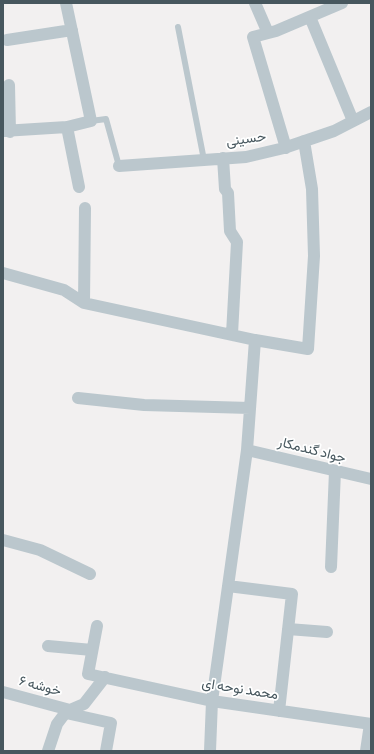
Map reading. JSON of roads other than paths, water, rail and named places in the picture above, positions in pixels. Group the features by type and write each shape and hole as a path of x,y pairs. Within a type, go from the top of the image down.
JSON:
{"street":[{"path":"9,85 7,132 67,127 91,121 66,3"},
{"path":"255,3 268,33"},
{"path":"286,148 253,37 310,17 342,3"},
{"path":"310,17 353,121"},
{"path":"6,40 72,30"},
{"name":"حسینی","path":"119,166 246,157 286,148 334,131 371,112"},
{"path":"67,127 79,187"},
{"path":"3,273 64,290 84,303 255,340 308,349 314,256 312,189 304,141"},
{"path":"223,158 225,189 228,193 230,231 237,242 232,334"},
{"path":"84,303 85,208"},
{"path":"210,751 212,701 247,450 255,340"},
{"path":"78,398 144,405 250,408"},
{"name":"جواد گندمکار","path":"247,450 371,479"},
{"path":"331,567 336,472"},
{"path":"3,540 40,550 90,574"},
{"path":"228,586 292,594 279,711"},
{"path":"48,646 92,650 97,626"},
{"path":"288,629 327,632"},
{"name":"محمد نوحه ای","path":"92,650 88,674 212,701 371,724"},
{"path":"48,751 57,724 68,712 84,704 105,677"},
{"name":"خوشه ۶","path":"3,692 111,724 106,751"},
{"path":"366,751 371,724"}],"lane":[{"path":"178,27 204,160"},
{"path":"91,121 106,119 119,166"}]}
